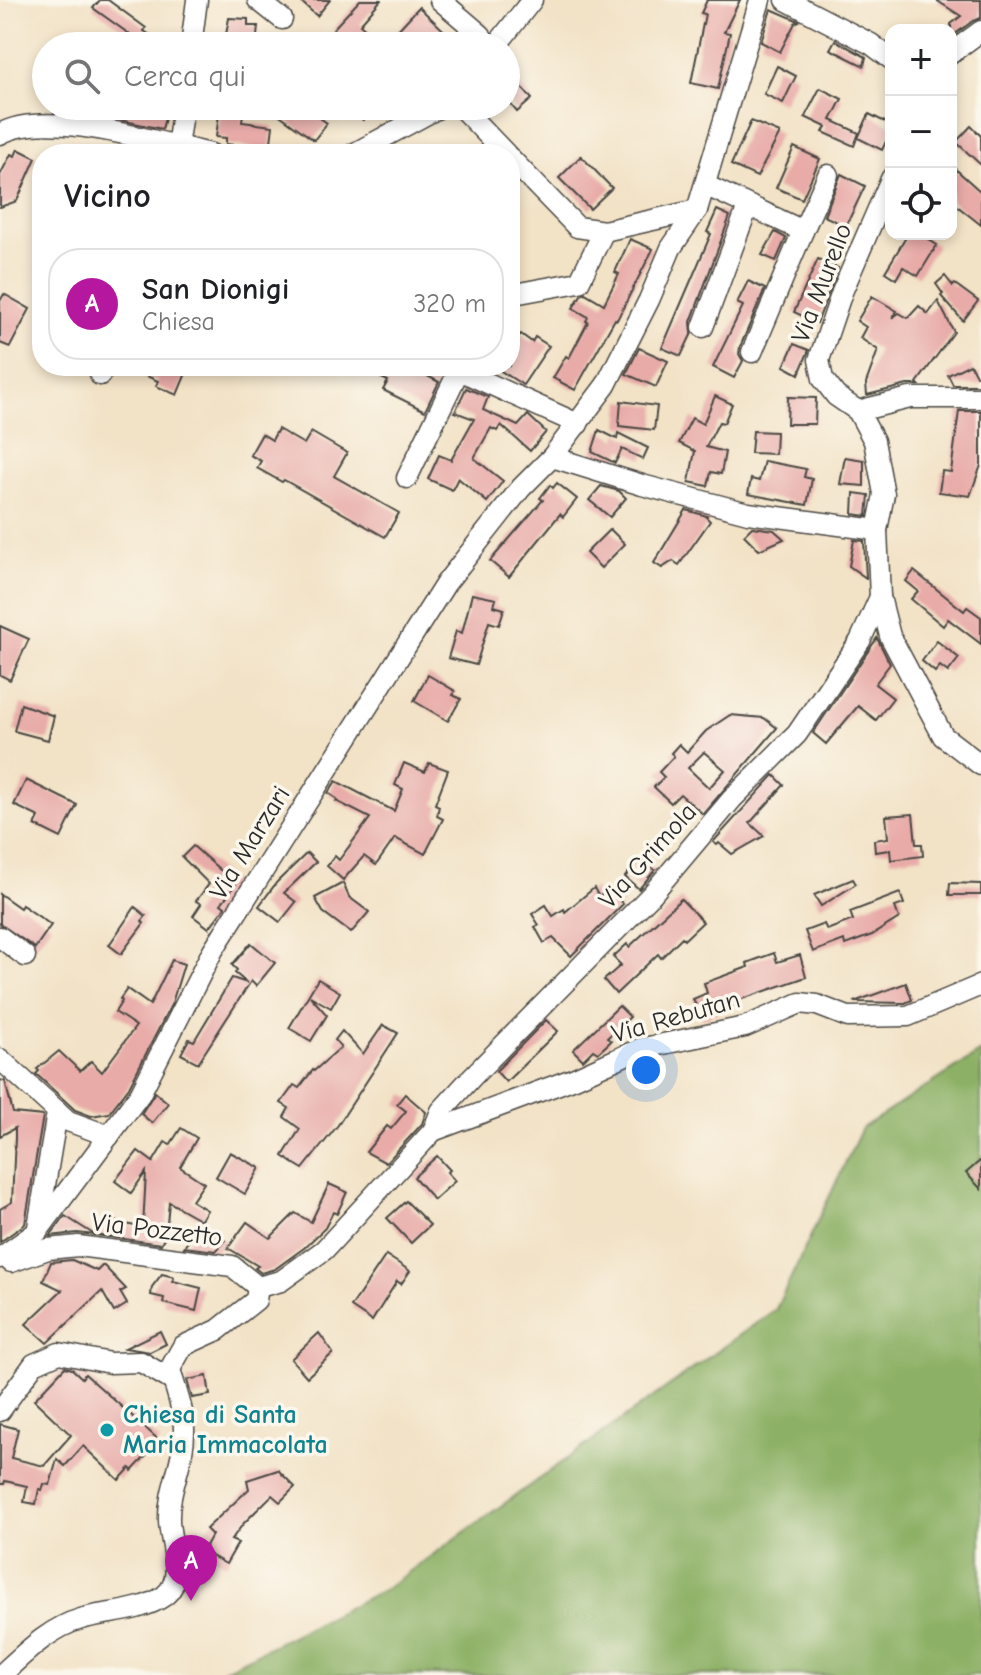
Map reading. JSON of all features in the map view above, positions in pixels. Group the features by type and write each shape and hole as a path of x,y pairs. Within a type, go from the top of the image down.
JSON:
{"street":[{"path":"193,32 197,0"},
{"path":"258,0 282,19"},
{"path":"440,0 477,32"},
{"path":"507,32 532,0"},
{"name":"Via Marzari","path":"0,1258 37,1232 140,1094 213,950 446,583 521,488 552,457 606,385 649,300 671,248 697,210 760,0"},
{"path":"786,0 871,44 885,54"},
{"path":"957,49 981,31"},
{"path":"177,144 181,120"},
{"path":"372,144 416,120"},
{"path":"473,120 496,144"},
{"path":"0,134 24,125 47,122 102,129 155,144"},
{"path":"520,168 577,227 604,231 697,210"},
{"path":"752,352 828,175"},
{"path":"705,185 803,231"},
{"name":"Via Murello","path":"858,411 836,396 829,387 823,379 819,360 842,292 885,193"},
{"path":"703,327 748,206"},
{"path":"520,293 579,282 604,231"},
{"path":"407,478 452,376"},
{"path":"475,376 578,424"},
{"path":"981,398 910,398 858,411 874,441 884,494 877,530 880,597 890,636 943,736 981,765"},
{"path":"552,457 748,513 877,530"},
{"name":"Via Grimola","path":"433,1131 441,1111 472,1077 652,894 732,799 797,734 860,641 880,597"},
{"path":"0,937 25,956"},
{"name":"Via Rebutan","path":"433,1131 575,1078 639,1049 745,1027 800,1003 817,1005 848,1017 908,1016 981,985"},
{"path":"0,1059 68,1121 109,1136"},
{"path":"37,1232 57,1113"},
{"path":"1,1675 39,1641 59,1629 81,1619 119,1613 164,1596 174,1583 175,1561 169,1522 171,1490 180,1462 184,1428 170,1369 183,1346 218,1330 256,1300 258,1287 281,1281 324,1250 433,1131"},
{"name":"Via Pozzetto","path":"0,1268 37,1252 78,1246 232,1266 258,1287"},
{"path":"0,1411 34,1364 59,1353 110,1363 141,1362 173,1381"}],"green space":[{"path":"981,1052 981,1675 213,1675 385,1589 776,1309 862,1128"}],"building":[{"path":"100,0 108,0 146,28 146,32 126,32 93,8"},
{"path":"299,0 330,0 317,16"},
{"path":"360,0 381,0 360,24 369,32 336,32 333,29"},
{"path":"707,0 740,0 724,32 730,33 718,89 691,83 705,14 701,13"},
{"path":"936,0 981,0 981,18 957,33 957,24 951,24 961,16"},
{"path":"419,7 445,32 396,32"},
{"path":"771,9 799,21 780,52 761,42"},
{"path":"229,18 248,19 248,26 258,26 257,32 226,32"},
{"path":"835,40 866,57 864,66 830,49"},
{"path":"777,66 796,76 783,103 764,94"},
{"path":"520,86 532,99 520,109"},
{"path":"820,88 842,99 831,120 859,133 854,146 823,132 826,127 805,117"},
{"path":"869,114 885,122 882,150 858,138"},
{"path":"120,120 164,120 162,129"},
{"path":"218,120 242,120 273,126 271,144 226,144 226,138 216,137"},
{"path":"287,120 323,120 327,123 314,140"},
{"path":"751,121 780,133 757,177 731,165"},
{"path":"971,126 981,136 981,165 957,143"},
{"path":"794,147 820,159 802,199 776,188"},
{"path":"18,149 32,156 32,167 17,201 0,207 0,175 11,154 15,156"},
{"path":"581,156 612,188 590,209 559,178"},
{"path":"957,170 981,192 981,225 957,206"},
{"path":"841,174 865,186 846,226 824,216"},
{"path":"717,210 730,216 691,322 692,333 681,356 662,348 711,234 707,232"},
{"path":"775,232 786,238 776,261 762,255"},
{"path":"630,239 653,249 617,320 575,390 553,378 566,356 569,358 588,322 588,317 573,308 585,293 604,304 619,274 615,272"},
{"path":"904,240 929,240 937,245 918,276 903,267 896,279 885,272"},
{"path":"818,259 838,268 817,323 794,312"},
{"path":"945,276 953,286 955,284 978,301 963,321 941,296 943,294 936,284"},
{"path":"748,281 765,289 740,347 739,354 743,361 734,378 713,367 743,306 737,303"},
{"path":"4,294 30,309 10,347 0,343 0,301"},
{"path":"872,296 897,311 892,318 899,313 908,318 919,306 928,314 938,301 954,332 917,383 919,385 867,395 866,383 878,350 860,338 866,327 857,321"},
{"path":"520,335 532,342 535,337 549,346 523,385 509,376 520,376"},
{"path":"794,344 809,350 799,374 784,366"},
{"path":"639,348 668,361 656,387 626,374"},
{"path":"970,364 976,376 981,372 981,385 953,385 948,375"},
{"path":"147,376 185,376 177,395 156,386 158,381"},
{"path":"377,376 427,376 439,382 425,411 383,390 388,381"},
{"path":"466,388 488,397 483,410 518,426 528,415 546,432 530,451 501,425 497,431 491,428 474,458 503,481 487,502 458,478 452,490 428,479 439,455 451,460 474,419 455,412"},
{"path":"715,396 732,404 724,423 719,422 706,447 725,452 721,474 711,472 708,486 689,482 695,451 679,443 692,418 703,424"},
{"path":"788,397 816,398 815,424 787,424"},
{"path":"621,401 657,406 654,430 619,426"},
{"path":"959,411 981,411 981,465 970,496 939,492 942,471 951,472"},
{"path":"278,429 304,444 311,432 347,453 334,476 399,513 385,537 257,468 261,461 250,455 262,434 272,440"},
{"path":"599,430 617,439 618,433 648,448 643,459 622,449 615,463 592,452"},
{"path":"753,431 776,432 775,454 751,453"},
{"path":"845,457 864,460 864,486 840,484"},
{"path":"764,461 806,469 804,477 812,479 807,505 748,494 751,479 759,481"},
{"path":"557,483 577,499 563,517 560,514 509,577 490,561 543,500 540,498 550,485 553,488"},
{"path":"601,486 619,491 626,498 610,517 589,500"},
{"path":"854,493 869,495 867,516 853,514"},
{"path":"686,510 707,516 710,521 679,565 673,561 662,568 654,563"},
{"path":"752,527 774,530 784,539 759,550 744,535"},
{"path":"610,529 625,544 601,568 586,553"},
{"path":"854,540 864,541 866,578 849,566"},
{"path":"914,571 964,611 967,607 981,617 981,644 948,619 943,626 911,599 918,591 906,581"},
{"path":"472,594 496,599 494,606 504,609 499,625 489,622 476,665 448,658 456,631 462,633"},
{"path":"0,626 29,639 10,680 0,675"},
{"path":"877,638 890,664 875,684 893,698 876,720 858,706 826,744 813,733"},
{"path":"937,641 959,658 948,672 940,666 935,672 922,661"},
{"path":"428,675 455,691 453,695 461,699 448,721 414,701"},
{"path":"21,704 54,716 48,740 14,731"},
{"path":"730,715 764,718 777,728 703,814 680,794 671,803 654,787 664,777 659,772 674,756 671,753 679,744 687,752 706,731","holes":["704,752 725,770 709,788 688,768"]},
{"path":"404,763 425,772 429,763 448,770 435,804 439,806 437,816 443,819 425,854 395,838 376,865 364,856 343,880 327,866 335,856 339,860 370,818 336,801 328,793 336,781 394,811 403,789 395,785"},
{"path":"774,775 784,785 750,823 764,836 732,854 713,842"},
{"path":"26,780 77,805 61,838 35,825 39,817 14,805"},
{"path":"913,814 916,844 922,844 923,856 891,860 890,850 875,852 874,840 888,838 886,816"},
{"path":"193,846 236,884 221,904 225,907 209,928 193,916 201,904 196,901 209,884 182,857"},
{"path":"307,853 316,862 284,893 296,902 280,922 259,906 277,882"},
{"path":"641,858 655,870 639,889 625,877"},
{"path":"853,879 856,884 821,906 814,895"},
{"path":"343,883 349,897 369,912 351,933 323,912 315,898"},
{"path":"950,883 981,884 981,895 949,895"},
{"path":"594,888 599,897 610,891 623,904 571,956 553,938 544,943 532,914 546,905 553,916 564,909 565,912"},
{"path":"900,893 904,904 895,907 899,918 872,935 845,945 844,940 813,952 805,931 824,924 827,930 853,920 850,912"},
{"path":"0,894 51,925 35,948 0,924"},
{"path":"681,899 703,922 661,958 658,954 616,994 604,980 621,965 613,957 627,944 629,947"},
{"path":"135,907 146,916 142,921 144,923 121,954 109,945"},
{"path":"251,943 275,963 256,986 251,981 198,1063 181,1054 189,1039 194,1041 232,978 247,983 235,973 237,970 232,965"},
{"path":"774,953 777,962 800,955 806,977 739,1000 740,1003 702,1019 693,999 707,993 704,983 748,967 747,963"},
{"path":"172,960 184,964 172,1003 129,1087 109,1113 91,1116 75,1110 36,1074 37,1069 59,1051 80,1071 91,1061 102,1072 136,1026 115,1012 122,1001 120,999 127,989 150,1005"},
{"path":"318,979 340,992 331,1008 310,996 327,1015 311,1041 289,1028"},
{"path":"906,983 912,1000 905,1003 854,1002"},
{"path":"619,1006 630,1017 607,1038 611,1041 598,1053 593,1050 583,1060 573,1050"},
{"path":"546,1020 558,1031 506,1082 496,1071"},
{"path":"383,1025 398,1033 338,1125 303,1169 283,1156 300,1129 284,1117 289,1108 281,1103 294,1085 299,1088 313,1070 341,1047 335,1040 342,1031 363,1054"},
{"path":"0,1080 5,1081 13,1113 43,1116 25,1224 0,1242 0,1209 12,1202 15,1128 0,1136"},
{"path":"155,1092 168,1103 152,1123 141,1114"},
{"path":"405,1094 426,1112 422,1124 386,1163 366,1152 387,1126 391,1129 406,1111 397,1104"},
{"path":"181,1128 197,1138 180,1167 204,1183 192,1201 207,1210 201,1220 169,1202 166,1234 161,1244 95,1235 105,1219 143,1228 146,1172 131,1193 115,1181 138,1151 153,1162 165,1142 170,1145"},
{"path":"230,1152 260,1168 245,1194 216,1177"},
{"path":"437,1156 455,1181 434,1200 414,1177"},
{"path":"981,1160 981,1189 966,1173"},
{"path":"329,1184 347,1192 337,1214 333,1212 325,1228 275,1269 261,1273 255,1268 258,1266 228,1248 247,1222 270,1238 295,1213 311,1222"},
{"path":"406,1201 430,1225 411,1243 387,1218"},
{"path":"65,1216 95,1235 50,1236"},
{"path":"201,1224 225,1241 216,1251 184,1247"},
{"path":"386,1255 410,1271 401,1284 397,1281 372,1321 351,1307"},
{"path":"72,1260 97,1271 103,1265 126,1289 120,1292 127,1304 114,1312 102,1291 47,1343 26,1324 62,1290 43,1281 51,1262"},
{"path":"162,1274 174,1277 173,1281 201,1288 196,1311 163,1303 164,1298 151,1295 152,1287"},
{"path":"160,1331 166,1344 150,1352 125,1348"},
{"path":"319,1333 333,1353 307,1377 291,1359"},
{"name":"Chiesa di Santa Maria Immacolata","path":"65,1367 82,1378 85,1374 160,1441 132,1471 130,1468 119,1480 83,1446 65,1466 57,1459 50,1485 44,1484 42,1490 39,1489 36,1504 24,1502 27,1486 5,1481 0,1484 0,1424 18,1429 11,1458 44,1466 71,1435 34,1400"},
{"path":"207,1376 210,1395 192,1398 187,1380"},
{"path":"278,1470 295,1487 280,1502 272,1495 244,1523 231,1540 238,1543 226,1564 203,1551 212,1535 206,1529 249,1489 247,1480"}],"place":[{"name":"Chiesa di Santa Maria Immacolata","path":"107,1430"},
{"name":"San Dionigi","path":"191,1601"}]}
